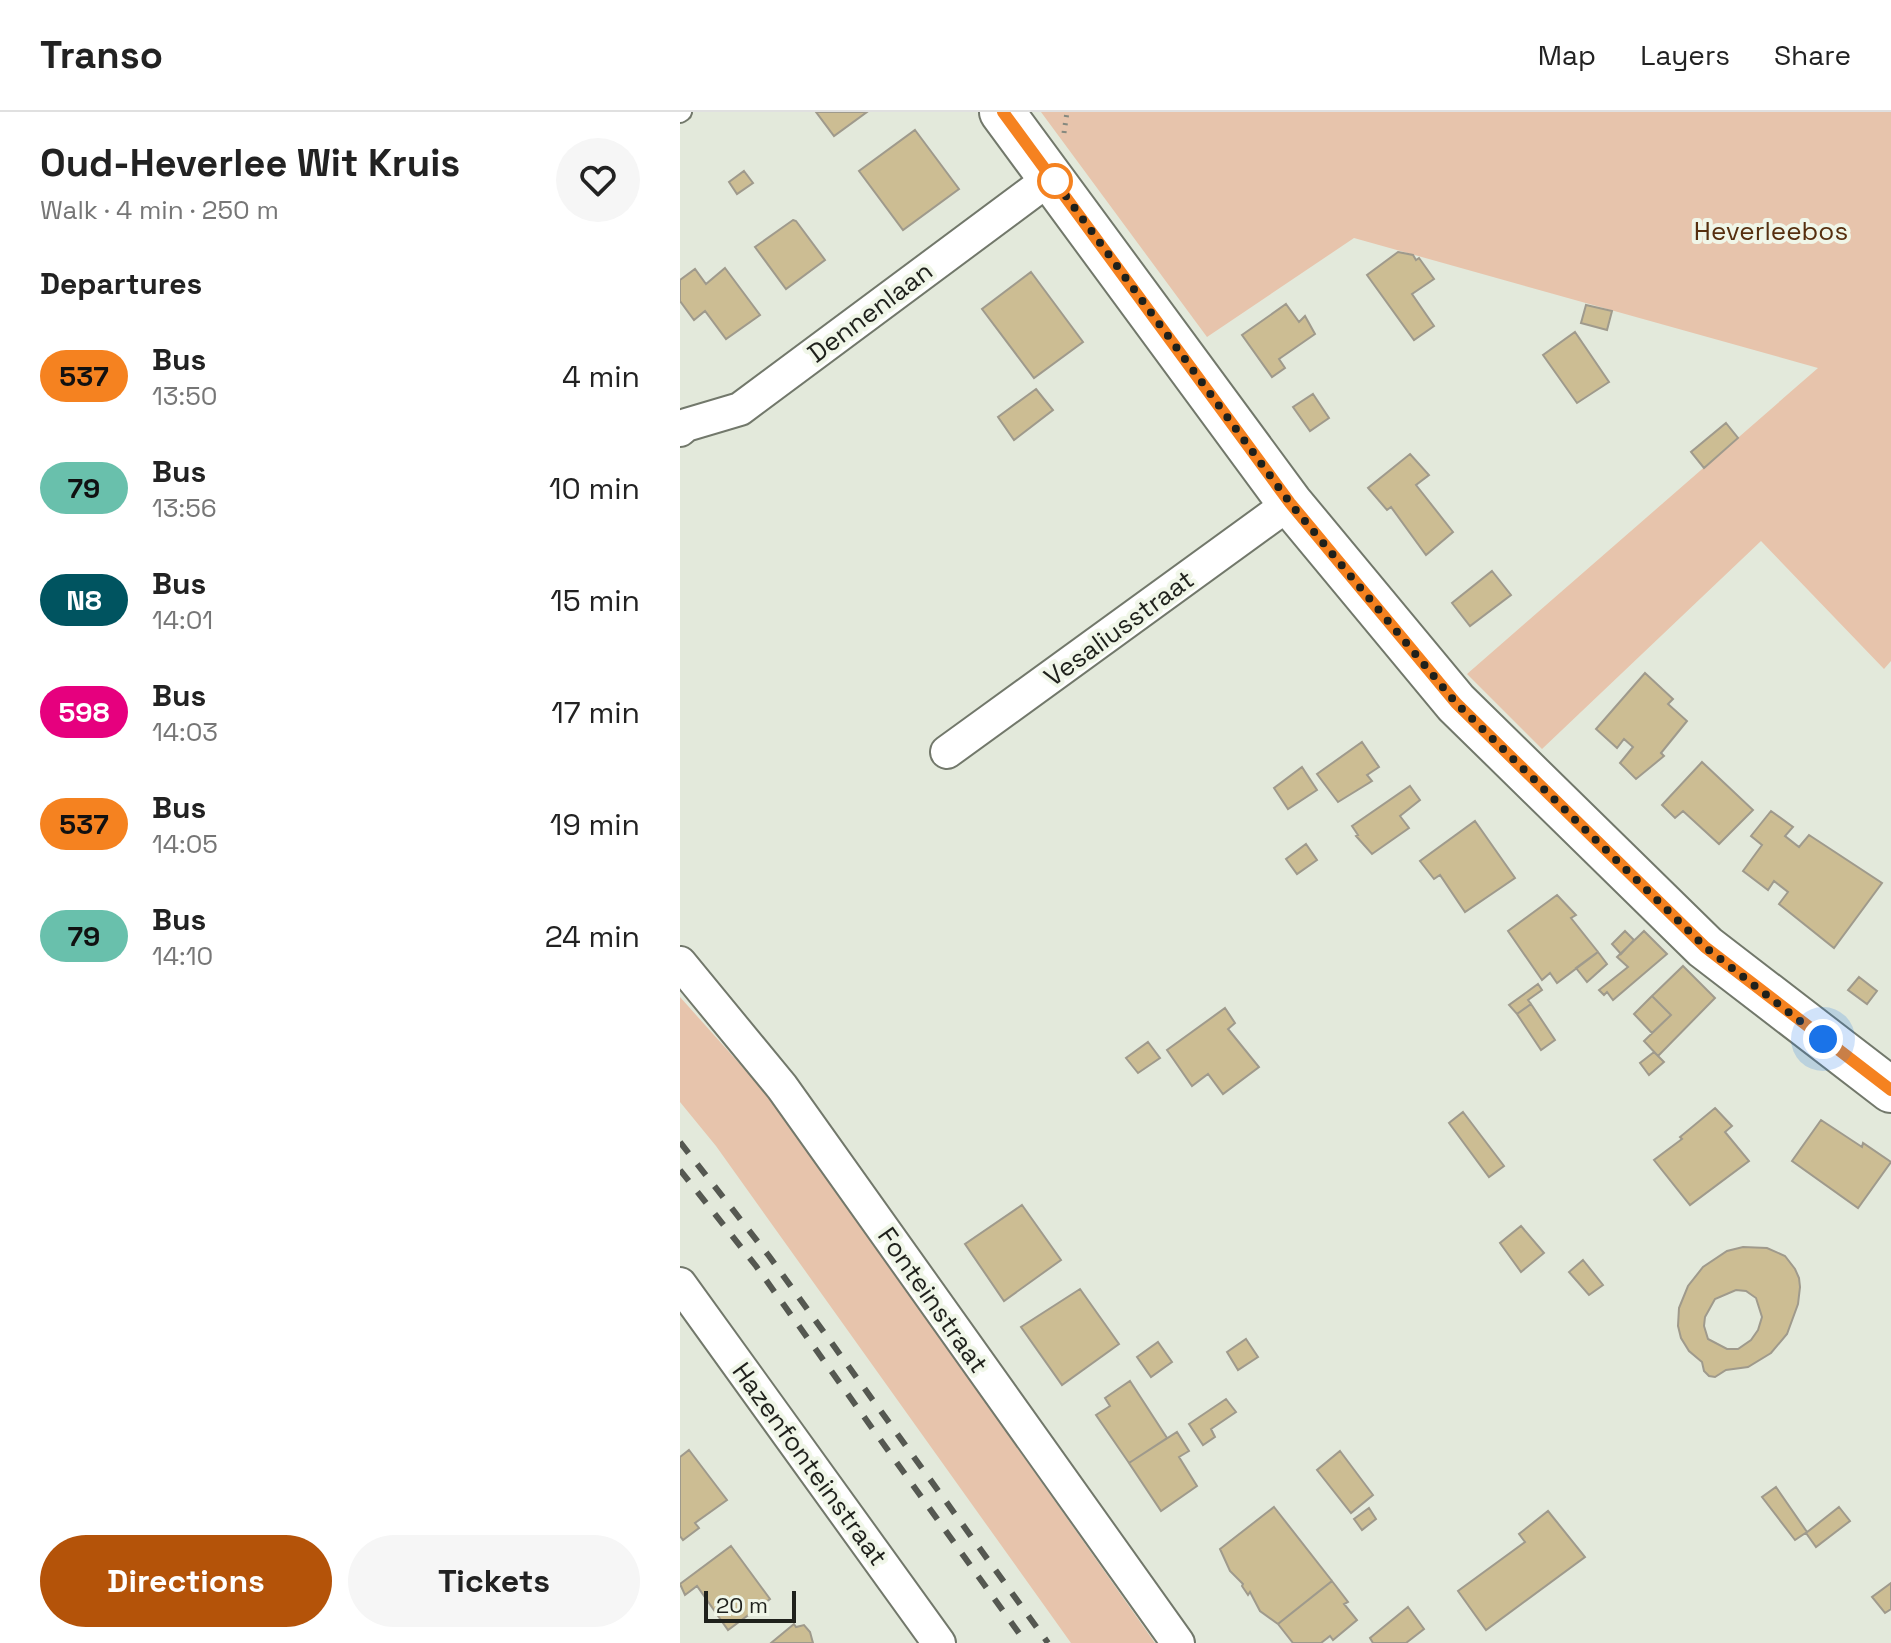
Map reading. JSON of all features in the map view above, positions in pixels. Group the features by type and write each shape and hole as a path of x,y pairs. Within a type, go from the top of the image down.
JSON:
{"street":[{"path":"1002,112 1290,503 1456,703 1705,947 1891,1090"},
{"name":"Dennenlaan","path":"680,430 686,425 740,409 1052,177"},
{"name":"Vesaliusstraat","path":"947,752 1290,503"},
{"name":"Fonteinstraat","path":"680,963 782,1087 1178,1643"},
{"name":"Hazenfonteinstraat","path":"680,1284 939,1643"}],"green space":[{"name":"Heverleebos","path":"1041,112 1891,112 1891,661 1884,669 1761,541 1542,749 1467,674 1818,368 1354,238 1207,337"},
{"path":"680,997 772,1100 1155,1643 1071,1643 716,1146 680,1102"}],"building":[{"path":"816,112 867,112 834,136"},
{"path":"915,130 959,189 903,230 859,171"},
{"path":"744,171 753,183 737,194 729,182"},
{"path":"793,220 825,260 786,289 755,247"},
{"path":"1398,252 1413,255 1416,260 1419,258 1434,279 1412,294 1434,326 1414,340 1367,275"},
{"path":"725,268 760,315 726,339 705,311 694,320 680,301 680,280 695,269 706,284"},
{"path":"1031,272 1083,342 1034,378 982,309"},
{"path":"1286,304 1299,322 1305,316 1315,334 1279,359 1285,368 1272,377 1242,335"},
{"path":"1586,305 1612,311 1607,330 1581,323"},
{"path":"1575,332 1609,382 1577,403 1543,355"},
{"path":"1036,389 1053,410 1014,440 998,417"},
{"path":"1313,394 1329,418 1310,431 1293,407"},
{"path":"1726,423 1738,438 1704,468 1691,452"},
{"path":"1410,454 1429,475 1416,485 1453,532 1426,555 1391,507 1387,510 1368,488"},
{"path":"1492,571 1511,595 1470,626 1452,603"},
{"path":"1645,673 1673,699 1668,704 1687,721 1661,753 1664,756 1636,779 1620,763 1633,747 1624,739 1617,748 1596,729"},
{"path":"1362,742 1379,767 1367,775 1372,781 1338,802 1317,774"},
{"path":"1702,762 1753,810 1719,844 1683,811 1675,818 1662,805"},
{"path":"1302,767 1317,790 1288,809 1274,788"},
{"path":"1410,786 1420,800 1400,816 1409,828 1372,854 1356,836 1352,826"},
{"path":"1771,811 1793,827 1785,836 1799,847 1809,835 1882,883 1834,948 1779,904 1788,892 1774,881 1768,890 1743,871 1762,845 1751,836"},
{"path":"1475,821 1515,878 1465,912 1440,875 1434,879 1420,861"},
{"path":"1306,844 1317,860 1297,874 1286,859"},
{"path":"1557,895 1576,915 1571,918 1598,952 1557,983 1550,973 1542,980 1508,931"},
{"path":"1625,931 1634,940 1621,954 1612,944"},
{"path":"1644,931 1667,954 1613,1000 1607,992 1604,995 1599,990 1628,967 1617,957"},
{"path":"1598,952 1607,964 1587,982 1576,968"},
{"path":"1683,966 1715,998 1658,1056 1644,1041 1671,1015 1652,996"},
{"path":"1859,977 1877,991 1867,1004 1848,990"},
{"path":"1538,984 1542,990 1528,1000 1531,1004 1517,1014 1509,1005"},
{"path":"1652,996 1671,1015 1652,1033 1634,1014"},
{"path":"1531,1004 1555,1040 1541,1050 1517,1014"},
{"path":"1225,1008 1235,1023 1228,1029 1259,1067 1223,1094 1208,1074 1192,1086 1167,1050"},
{"path":"1148,1042 1160,1058 1138,1073 1126,1058"},
{"path":"1654,1052 1664,1062 1649,1075 1640,1063"},
{"path":"1715,1108 1732,1126 1725,1132 1749,1161 1690,1205 1654,1160"},
{"path":"1463,1112 1504,1166 1489,1177 1449,1123"},
{"path":"1821,1120 1891,1162 1858,1208 1792,1161"},
{"path":"1022,1205 1061,1260 1004,1301 965,1244"},
{"path":"1521,1226 1544,1253 1521,1272 1500,1243"},
{"path":"1743,1247 1767,1248 1785,1256 1795,1269 1800,1287 1798,1304 1787,1334 1771,1353 1748,1367 1726,1370 1715,1377 1704,1371 1702,1362 1689,1351 1681,1338 1679,1308 1688,1286 1703,1267 1727,1251","holes":["1736,1290 1746,1291 1756,1298 1762,1317 1751,1340 1738,1349 1727,1349 1708,1339 1705,1317 1715,1299"]},
{"path":"1583,1260 1603,1285 1589,1295 1569,1272"},
{"path":"1080,1289 1119,1344 1062,1385 1021,1327"},
{"path":"1246,1339 1258,1357 1238,1370 1227,1352"},
{"path":"1158,1342 1172,1362 1151,1377 1137,1357"},
{"path":"1130,1381 1167,1438 1129,1463 1096,1415 1110,1406 1105,1398"},
{"path":"1226,1399 1236,1412 1211,1429 1215,1437 1203,1445 1189,1424"},
{"path":"1177,1432 1189,1451 1179,1457 1197,1486 1161,1511 1129,1463"},
{"path":"689,1450 727,1500 695,1523 699,1528 683,1540 680,1536 680,1457"},
{"path":"1340,1451 1373,1495 1351,1513 1317,1470"},
{"path":"1776,1487 1807,1532 1795,1540 1762,1497"},
{"path":"1274,1507 1332,1581 1278,1624 1260,1611 1250,1592 1248,1595 1243,1584 1230,1571 1220,1549"},
{"path":"1839,1507 1850,1521 1816,1547 1806,1533"},
{"path":"1369,1508 1376,1519 1362,1530 1354,1519"},
{"path":"1548,1511 1585,1557 1486,1630 1458,1591 1525,1542 1519,1534"},
{"path":"731,1546 770,1599 728,1630 697,1586 685,1595 680,1584"},
{"path":"1332,1581 1357,1620 1333,1640 1330,1636 1321,1643 1293,1643 1278,1624"},
{"path":"1891,1583 1891,1609 1885,1613 1872,1597"},
{"path":"1408,1607 1424,1629 1406,1643 1373,1643 1370,1638"},
{"path":"794,1624 796,1627 804,1625 813,1643 771,1643"}],"railway":[{"path":"680,1142 769,1256 1048,1643"},
{"path":"680,1170 756,1266 1026,1643"}],"bus line":[{"name":"537","path":"1003,112 1290,503 1456,703 1705,947 1891,1090"}],"route":[{"path":"1055,181 1052,177 1290,503 1456,703 1705,947 1823,1039"}]}
